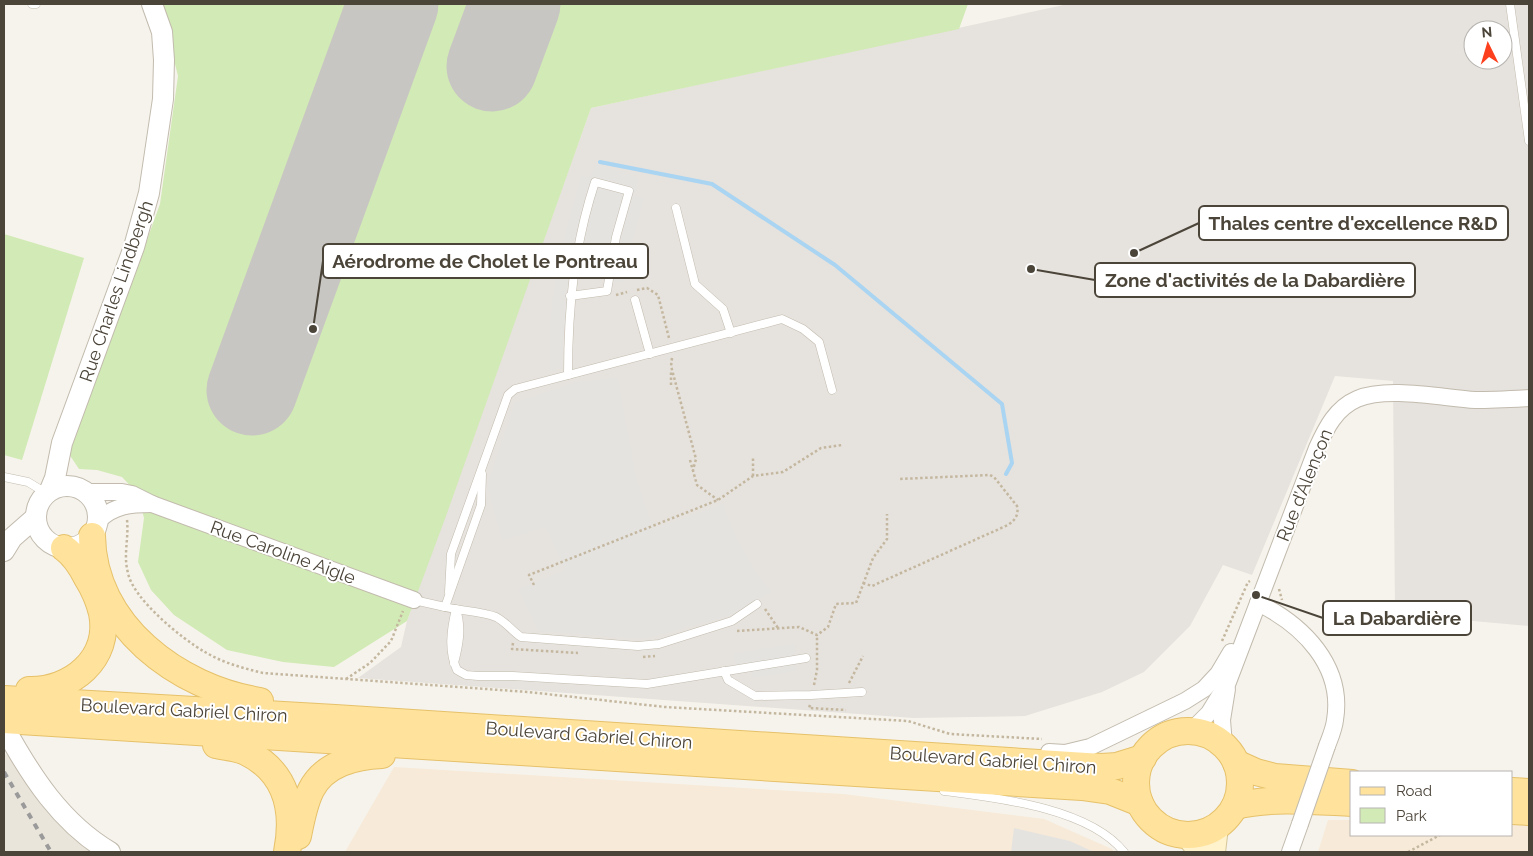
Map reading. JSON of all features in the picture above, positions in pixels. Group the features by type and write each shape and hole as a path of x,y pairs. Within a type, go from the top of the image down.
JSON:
{"main road":[{"path":"95,528 94,556 97,571 112,606 122,623 155,655 180,673 225,694 244,699 320,710 335,718"},
{"path":"4,720 34,704 78,675 92,662 100,646 103,629 100,604 72,554 54,543"},
{"path":"4,689 34,704"},
{"path":"4,699 34,704"},
{"name":"Boulevard Gabriel Chiron","path":"34,704 335,718 1102,767 1117,766 1143,758"},
{"name":"Boulevard Gabriel Chiron","path":"34,704 74,724 1082,788 1110,791 1140,802"},
{"path":"74,724 118,735 216,745 245,751 274,772 283,787 290,811 289,852"},
{"path":"1230,754 1240,777 1240,792 1235,806 1215,840 1202,833 1193,844 1158,826 1148,815 1140,802 1137,792 1138,768 1152,746 1163,738 1176,733 1191,731 1209,736 1230,754 1256,772 1275,777 1350,783"},
{"path":"289,852 298,836 311,789 323,775 334,767 347,760 371,755 424,754 452,748"},
{"path":"1513,791 1529,792"},
{"path":"1235,806 1256,801 1274,800 1350,803"},
{"path":"1513,811 1529,812"}],"street":[{"name":"Rue Charles Lindbergh","path":"48,491 60,456 62,443 134,248 150,193 163,99 164,60 162,32 152,4"},
{"name":"Rue d’Alençon","path":"1228,682 1317,448 1327,426 1345,407 1357,399 1373,394 1393,393 1476,400 1529,398"},
{"path":"4,552 17,544 30,540 75,547 84,543 95,528 96,505 63,467 60,456"},
{"path":"54,543 38,528 36,517 40,500 48,491 66,485 81,489"},
{"name":"Rue Caroline Aigle","path":"81,489 132,494 152,504 412,599"},
{"name":"Rue Caroline Aigle","path":"95,528 112,510 125,505 152,504"},
{"path":"4,552 12,538 36,517"},
{"path":"1258,603 1302,632 1322,655 1331,674 1336,706 1335,721 1290,852"},
{"path":"978,758 1002,751 1065,753 1090,747 1185,701 1204,689 1218,674 1231,652 1244,640"},
{"path":"1191,731 1209,713 1228,682"},
{"path":"1228,682 1222,720 1230,754"},
{"path":"4,727 27,769 58,810 75,827 110,852"}],"lane":[{"path":"1510,4 1529,141"},
{"path":"568,375 570,296 584,215 595,182 629,192 616,237 606,290 570,296"},
{"path":"676,208 695,284 723,308 731,333"},
{"path":"634,300 650,354"},
{"path":"450,592 451,554 508,395 514,389 782,319 803,329 819,342 832,390"},
{"path":"445,607 481,505 482,467"},
{"path":"4,477 28,482 48,491"},
{"path":"412,599 495,617 521,637 638,646 659,644 727,623 757,604"},
{"path":"456,610 460,623 454,663 457,670 466,675 646,684 806,658"},
{"path":"724,671 728,680 755,696 862,692"},
{"path":"919,777 941,790 1028,805 1079,819 1100,831 1124,852"}],"path":[{"path":"671,366 671,385"},
{"path":"534,584 529,576 718,500 752,476 783,472 821,448 842,445"},
{"path":"752,476 754,457"},
{"path":"690,460 697,485 718,500"},
{"path":"863,583 872,586 1008,525 1018,511 1017,506 994,477 900,479"},
{"path":"125,505 128,528 126,549 128,576 140,595 157,616 184,637 205,652 236,667 263,673 344,680 370,663 391,641 412,599"},
{"path":"757,604 764,608 778,628"},
{"path":"817,635 817,670 809,708 846,710"},
{"path":"844,693 862,656"},
{"path":"1408,852 1438,836"}],"shaded area":[{"path":"1068,4 1529,4 1529,626 1395,614 1393,381 1335,376 1252,575 1223,565 1190,626 1144,672 1102,692 1025,716 913,718 358,678 401,647 407,621 591,108"},
{"path":"596,163 639,178 635,195 644,198 623,283 568,273 562,368 550,371 550,318 558,259 581,176 589,178"},
{"path":"618,377 635,473 653,529 723,504 738,541 755,570 772,592 730,616 643,639 538,631 518,589 565,570 546,527 502,541 487,485 515,402 575,382"},
{"path":"795,644 797,671 752,678 751,672 735,664 733,653"},
{"path":"4,752 97,852 4,852"},
{"path":"394,767 843,794 1044,819 1112,849 1114,852 345,852"},
{"path":"1328,820 1350,820 1350,836 1513,836 1513,822 1529,822 1529,852 1318,852"},
{"path":"1014,828 1070,841 1094,852 1011,852"}],"green space":[{"path":"160,4 968,4 959,29 591,108 407,621 334,667 283,662 227,650 174,615 151,590 138,562 144,518 138,494 122,477 97,470 79,469 69,454 160,204 178,76"},
{"path":"4,234 84,258 22,460 4,455"}],"waterway":[{"path":"600,162 712,184 835,265 1002,404 1012,463 1006,474"}],"runway":[{"path":"252,390 393,4"},
{"path":"492,66 515,4"}],"railway":[{"path":"4,772 51,852"}],"place":[{"name":"Thales centre d'excellence R&D","path":"1134,253"},
{"name":"Zone d'activités de la Dabardière","path":"1031,269"},
{"name":"Aérodrome de Cholet le Pontreau","path":"313,329"},
{"name":"La Dabardière","path":"1256,595"}]}
